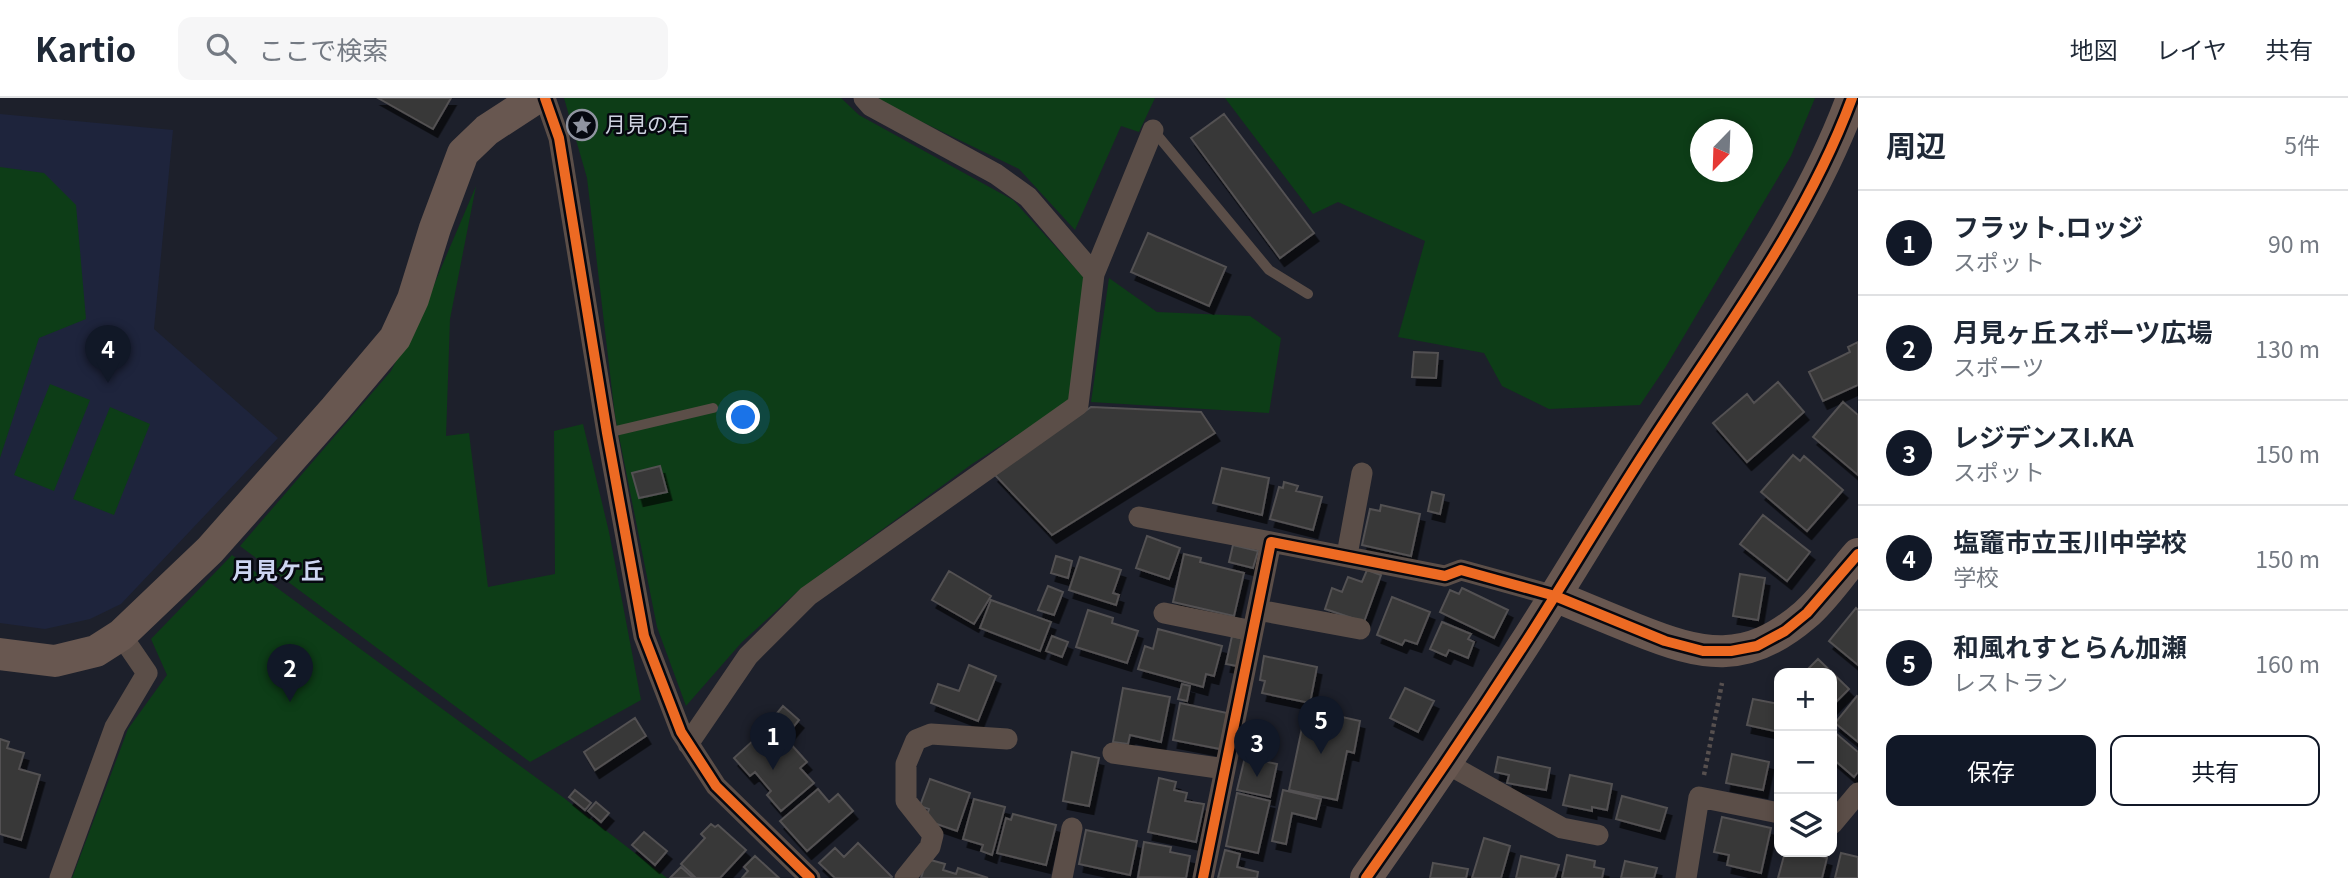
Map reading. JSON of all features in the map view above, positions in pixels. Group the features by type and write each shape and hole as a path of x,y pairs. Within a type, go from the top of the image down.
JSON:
{"street":[{"path":"0,654 55,662 96,651 121,635 210,550 395,338 413,299 435,228 463,153 487,130 537,98"},
{"path":"545,98 559,138 643,636 681,732 716,786 810,878"},
{"path":"864,98 871,106 996,174 1028,197 1094,274"},
{"path":"1366,878 1555,596 1767,265 1817,178 1852,98"},
{"path":"688,744 748,656 808,596 1078,405 1094,274 1153,130"},
{"path":"1348,555 1362,473"},
{"path":"1139,517 1348,555 1445,576 1461,569 1555,596 1665,641 1703,652 1731,652 1757,646 1785,631 1807,613 1858,554"},
{"path":"1203,878 1272,542"},
{"path":"1258,610 1360,629"},
{"path":"1164,613 1254,631"},
{"path":"60,878 115,727 147,673 121,635"},
{"path":"905,878 930,847 933,835 906,802 906,764 916,740 931,734 1007,739"},
{"path":"1113,753 1225,769"},
{"path":"1446,762 1562,828 1598,835"},
{"path":"1837,818 1858,793"},
{"path":"1685,878 1699,797 1774,812"},
{"path":"1062,878 1072,828"}],"lane":[{"path":"1153,130 1269,270 1308,294"},
{"path":"607,433 713,408"}],"path":[{"path":"1703,781 1722,682"}],"shaded area":[{"path":"0,114 173,130 154,329 278,438 121,604 90,619 45,629 0,623"}],"green space":[{"path":"564,98 841,98 859,115 1013,200 1087,281 1069,402 972,464 798,591 742,642 686,706 657,627 615,416 587,178"},
{"path":"879,98 1155,98 1139,132 1121,126 1075,230 1019,169 881,102"},
{"path":"1225,98 1815,98 1791,156 1665,368 1640,405 1549,409 1502,386 1484,353 1398,337 1425,241 1338,202 1313,214"},
{"path":"0,167 44,173 76,205 86,319 39,338 0,458"},
{"path":"476,186 450,319 446,436 469,433 488,587 555,574 554,431 583,424 609,532 641,700 530,762 240,546 391,371 427,301"},
{"path":"1109,278 1157,312 1250,316 1281,338 1269,413 1091,402"},
{"path":"50,384 90,400 54,491 14,475"},
{"path":"110,407 150,424 114,515 73,499"},
{"path":"232,555 564,798 667,878 72,878 128,729 167,675 151,639"}],"building":[{"path":"378,98 451,98 433,129"},
{"path":"1224,114 1314,233 1280,258 1191,138"},
{"path":"1148,233 1226,267 1209,306 1131,272"},
{"path":"1858,342 1858,385 1823,401 1809,372 1850,352 1848,347"},
{"path":"1414,352 1438,353 1436,378 1412,377"},
{"path":"1778,382 1804,412 1747,462 1713,423 1747,394 1754,403"},
{"path":"1843,402 1858,415 1858,475 1813,437"},
{"path":"1091,407 1201,412 1215,433 1052,535 994,474"},
{"path":"1793,455 1800,461 1804,456 1843,490 1807,531 1761,492"},
{"path":"660,466 667,492 639,498 632,473"},
{"path":"1222,468 1269,478 1262,515 1213,503"},
{"path":"1284,482 1298,486 1296,491 1322,497 1313,530 1270,519 1279,487 1283,488"},
{"path":"1432,492 1444,495 1440,514 1428,511"},
{"path":"1381,505 1420,514 1411,556 1362,545 1370,509 1380,511"},
{"path":"1763,515 1810,552 1787,581 1740,544"},
{"path":"1147,536 1180,548 1169,579 1136,568"},
{"path":"1233,545 1258,551 1253,568 1229,562"},
{"path":"1184,554 1201,558 1200,562 1244,573 1234,616 1173,602"},
{"path":"1056,556 1072,561 1068,578 1051,573"},
{"path":"1080,557 1121,570 1113,593 1119,595 1116,605 1069,590"},
{"path":"1367,570 1381,575 1364,622 1325,609 1332,588 1342,592 1348,577 1362,582"},
{"path":"949,571 991,596 974,624 932,600"},
{"path":"1740,574 1765,578 1758,620 1733,616"},
{"path":"1048,586 1063,592 1054,615 1038,610"},
{"path":"1462,588 1508,610 1494,638 1440,612 1450,590 1459,594"},
{"path":"1392,597 1430,612 1417,644 1405,640 1402,645 1377,635"},
{"path":"991,600 1051,622 1040,651 980,628"},
{"path":"1856,608 1858,610 1858,665 1829,641"},
{"path":"1088,610 1113,618 1112,623 1138,631 1127,663 1076,647"},
{"path":"1442,622 1471,634 1468,639 1474,642 1468,658 1449,650 1446,656 1430,649"},
{"path":"1158,629 1222,646 1214,676 1206,674 1203,687 1138,669 1145,646 1153,649"},
{"path":"1052,636 1068,642 1062,657 1046,651"},
{"path":"1232,636 1244,639 1237,666 1226,664"},
{"path":"1264,656 1317,667 1310,703 1262,693 1265,681 1260,680"},
{"path":"1818,659 1827,668 1809,668"},
{"path":"969,665 996,676 978,721 931,703 938,684 959,691"},
{"path":"1837,677 1849,689 1837,701"},
{"path":"1182,684 1190,686 1187,701 1178,699"},
{"path":"1123,688 1170,697 1161,742 1130,735 1128,744 1113,742"},
{"path":"1405,688 1434,701 1418,732 1390,718"},
{"path":"1857,696 1858,742 1837,725 1837,721"},
{"path":"1753,699 1774,703 1774,731 1747,725"},
{"path":"1180,703 1227,713 1220,749 1173,740"},
{"path":"783,706 799,720 784,738 768,724"},
{"path":"1306,709 1360,721 1354,753 1347,751 1337,800 1289,790"},
{"path":"635,718 646,736 595,770 584,752"},
{"path":"767,728 782,746 788,741 807,762 800,768 814,783 781,811 767,795 771,791 755,772 750,776 734,758"},
{"path":"1837,734 1858,752 1858,772 1854,777 1837,762"},
{"path":"0,739 9,742 7,748 24,753 19,769 40,775 21,840 0,834"},
{"path":"1072,752 1099,758 1089,806 1063,801"},
{"path":"1732,754 1769,762 1763,790 1726,783"},
{"path":"1245,757 1277,764 1270,797 1237,790"},
{"path":"1498,757 1550,768 1546,790 1507,783 1509,775 1495,772"},
{"path":"1570,775 1612,784 1607,810 1592,807 1592,811 1563,805"},
{"path":"1159,778 1176,782 1174,790 1187,793 1185,801 1204,804 1196,842 1148,832"},
{"path":"930,779 970,793 957,831 925,820 929,809 920,806"},
{"path":"818,789 829,802 838,794 853,811 807,851 780,821"},
{"path":"575,790 591,803 585,810 569,797"},
{"path":"1283,790 1321,799 1316,819 1292,813 1286,844 1272,841"},
{"path":"1237,793 1270,801 1258,853 1226,846"},
{"path":"1622,796 1667,808 1660,831 1616,819"},
{"path":"974,799 1005,807 992,855 981,851 983,845 963,839"},
{"path":"596,802 609,813 601,822 588,811"},
{"path":"1013,814 1056,825 1046,865 997,853 1006,818 1011,820"},
{"path":"1722,817 1771,828 1761,873 1727,865 1729,855 1714,852"},
{"path":"711,824 715,827 718,825 746,850 720,878 696,878 681,864 705,838 701,834"},
{"path":"1086,830 1137,841 1130,875 1079,864"},
{"path":"644,832 667,851 655,865 632,845"},
{"path":"1484,838 1510,846 1501,878 1472,878"},
{"path":"1144,842 1171,847 1170,852 1190,856 1186,878 1138,877"},
{"path":"858,843 891,878 835,878 819,863 835,848 844,857"},
{"path":"1225,850 1240,854 1237,867 1258,872 1257,878 1218,878"},
{"path":"1841,853 1858,857 1858,878 1835,878"},
{"path":"1567,855 1595,861 1594,867 1604,869 1602,878 1562,878"},
{"path":"755,856 779,878 742,878 748,871 744,867"},
{"path":"1521,856 1559,865 1555,878 1516,878"},
{"path":"1784,857 1827,858 1822,878 1778,878"},
{"path":"927,859 945,864 943,870 956,874 958,868 988,878 921,878"},
{"path":"1625,861 1657,868 1654,878 1621,878"},
{"path":"1433,863 1468,869 1466,878 1430,878"},
{"path":"681,867 693,878 670,878"}],"cycle path":[{"path":"545,98 559,138 607,433 644,636 681,732 716,786 810,878"},
{"path":"1366,878 1509,668 1634,468 1761,276 1811,189 1852,98"},
{"path":"1203,878 1271,542 1445,576 1461,570 1555,596 1665,641 1703,651 1731,651 1757,646 1785,631 1807,613 1858,554"}],"place":[{"name":"月見の石","path":"582,125"},
{"name":"塩竈市立玉川中学校","path":"108,383"},
{"name":"月見ヶ丘スポーツ広場","path":"290,702"},
{"name":"和風れすとらん加瀬","path":"1321,754"},
{"name":"フラット.ロッジ","path":"773,770"},
{"name":"レジデンスI.KA","path":"1257,777"}],"district":[{"name":"月見ケ丘","path":"278,571"}]}
